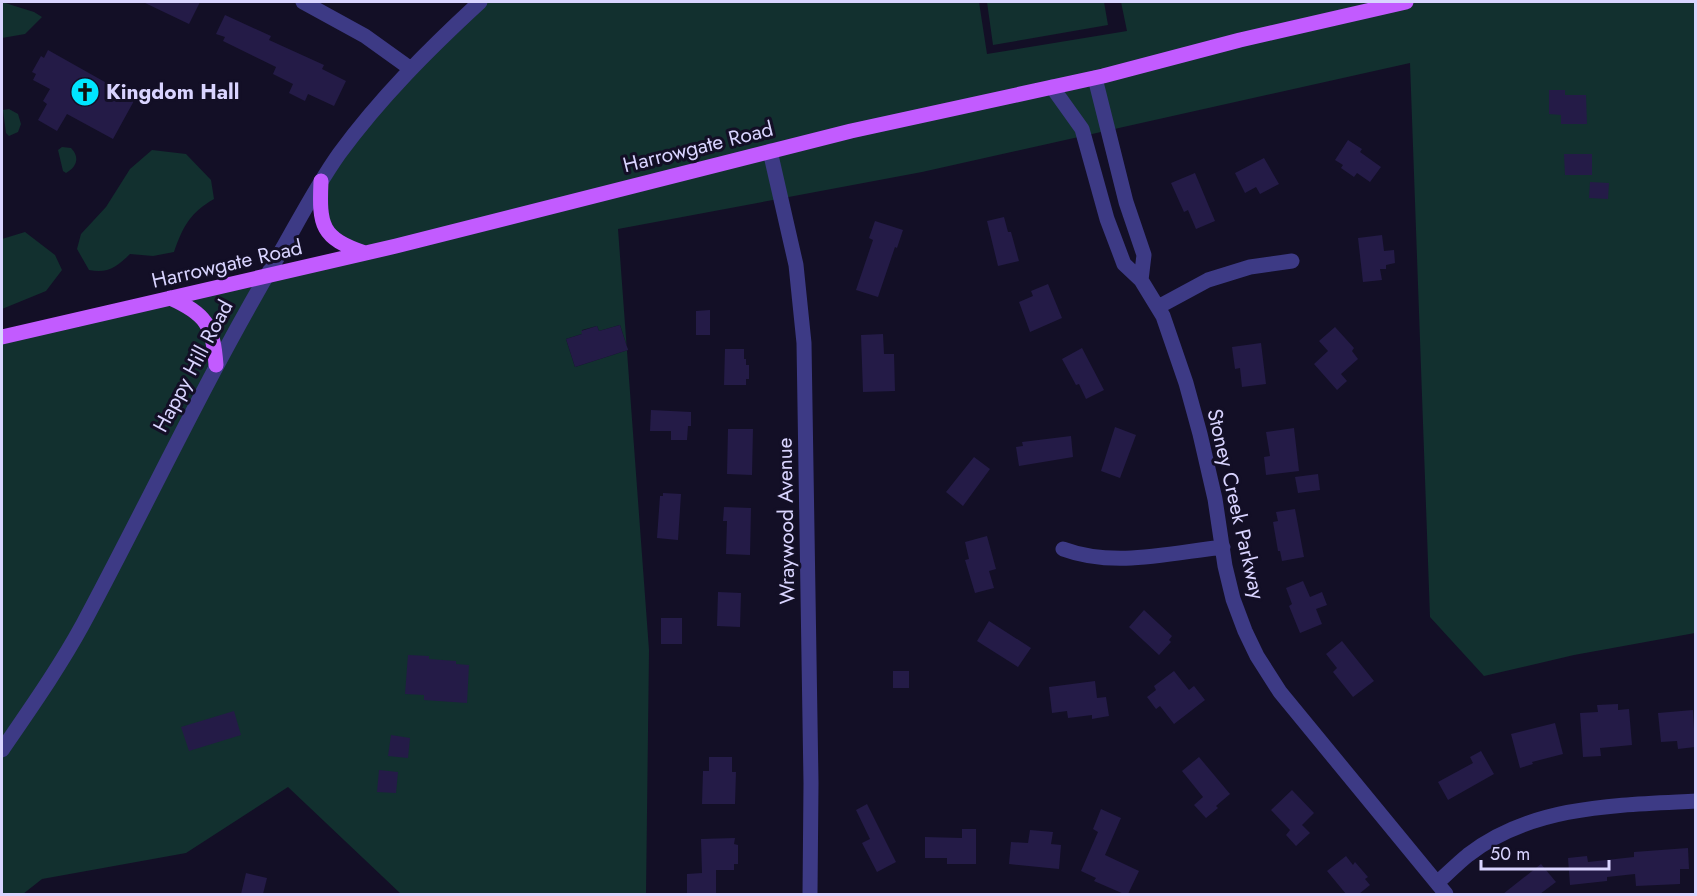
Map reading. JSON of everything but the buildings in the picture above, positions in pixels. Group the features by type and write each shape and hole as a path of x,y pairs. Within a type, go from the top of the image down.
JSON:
{"main road":[{"name":"Harrowgate Road","path":"2,337 366,253 851,131 1095,78 1240,40 1406,2"},
{"path":"321,181 319,213 327,231 343,245 366,253"},
{"path":"170,298 190,307 205,320 214,340 216,365"}],"street":[{"path":"303,2 364,36 411,69"},
{"name":"Happy Hill Road","path":"2,750 82,626 216,365 321,181 371,113 411,69 480,2"},
{"path":"1095,78 1126,202 1144,255 1141,280"},
{"name":"Stoney Creek Parkway","path":"1052,87 1082,129 1107,219 1121,257 1124,264 1141,280 1158,307 1186,382 1215,499 1233,599 1257,656 1280,692 1442,889"},
{"name":"Wraywood Avenue","path":"770,151 796,265 804,343 811,783 810,894"},
{"path":"1158,307 1208,280 1250,267 1292,261"},
{"path":"1063,549 1082,556 1127,558 1222,547"},
{"path":"1442,889 1467,855 1511,830 1576,810 1610,805 1695,801"}],"green space":[{"path":"2,2 34,12 42,17 25,34 2,38"},
{"path":"480,2 979,2 987,54 1127,31 1121,2 1695,2 1695,633 1574,655 1484,676 1430,617 1410,63 922,172 618,229 627,346 620,325 599,331 597,326 582,330 582,334 566,339 575,367 627,350 649,650 646,894 401,894 288,787 186,853 42,879 23,894 2,894 2,337 364,253 327,231 321,181 338,155"},
{"path":"987,2 1104,2 1108,25 993,45"},
{"path":"9,109 18,114 21,124 18,132 9,136 6,133 3,110"},
{"path":"62,147 71,148 76,155 75,165 66,173 63,171 58,150"},
{"path":"152,150 186,154 211,180 214,199 188,221 174,252 153,256 130,254 121,263 106,270 89,270 77,249 81,234 106,207 130,169"},
{"path":"25,232 55,255 62,270 46,291 2,309 2,239"}],"place":[{"name":"Kingdom Hall","path":"85,92"}]}
